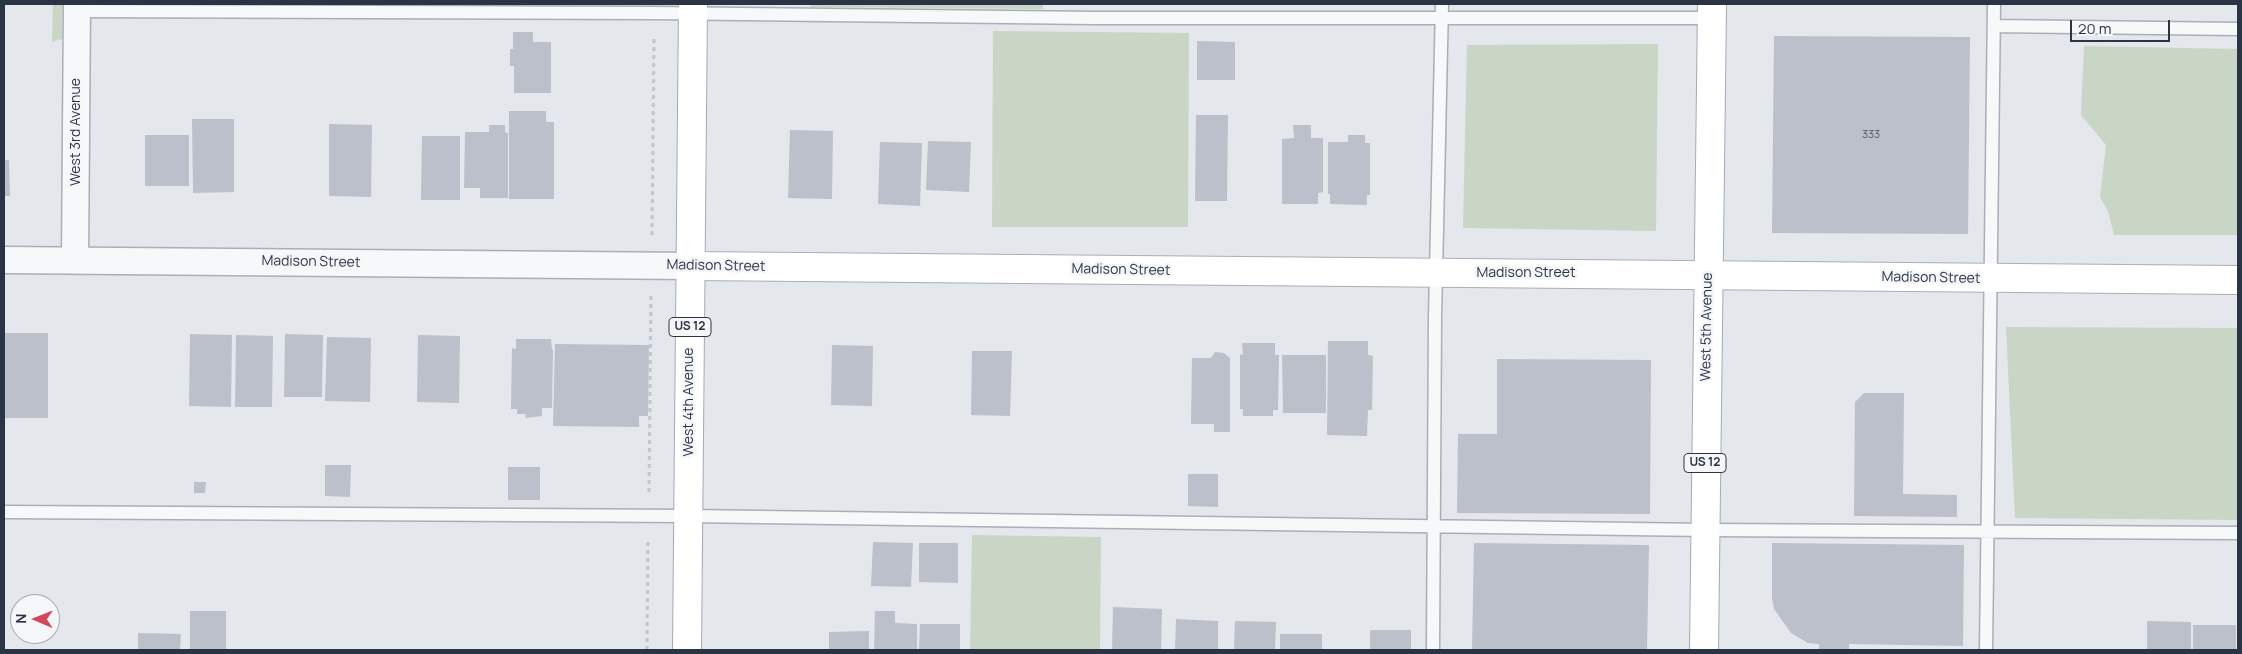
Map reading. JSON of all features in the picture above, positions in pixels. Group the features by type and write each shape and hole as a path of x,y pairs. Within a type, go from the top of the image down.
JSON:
{"street":[{"name":"West 3rd Avenue","path":"75,260 77,7"},
{"name":"West 4th Avenue","path":"687,650 693,9"},
{"name":"West 5th Avenue","path":"1704,650 1711,11"},
{"name":"Madison Street","path":"4,260 2238,280"}],"lane":[{"path":"755,14 768,4"},
{"path":"1433,650 1436,273 1442,4"},
{"path":"1986,650 1994,4"},
{"path":"77,7 654,13 693,9 755,14 1095,18 1442,18 1711,11"},
{"path":"1994,26 2238,29"},
{"path":"4,512 688,516 1705,530 2238,533"}],"path":[{"path":"652,243 654,13"},
{"path":"647,650 651,302"}],"green space":[{"path":"53,4 62,4 62,39 52,42"},
{"path":"811,4 1043,4 1043,9 811,7"},
{"path":"993,31 1189,33 1188,227 992,227"},
{"path":"1658,44 1656,231 1463,228 1467,45"},
{"path":"2084,46 2238,49 2238,235 2114,235 2108,211 2100,197 2106,145 2081,115"},
{"path":"2006,327 2238,328 2238,520 2015,518"},
{"path":"972,535 1101,537 1100,650 970,650"}],"building":[{"path":"513,32 533,32 533,42 551,42 551,93 514,93 514,66 510,66"},
{"path":"1774,36 1970,37 1968,234 1772,233"},
{"path":"1197,41 1235,42 1235,80 1197,80"},
{"path":"509,111 546,111 546,122 554,122 554,199 509,199"},
{"path":"1196,115 1228,115 1227,201 1195,201"},
{"path":"192,119 234,119 234,192 193,193"},
{"path":"329,124 372,125 371,197 329,196"},
{"path":"489,125 505,125 505,132 508,133 508,198 480,198 480,188 464,188 465,132 489,132"},
{"path":"1293,125 1311,125 1311,138 1323,138 1323,192 1318,193 1318,204 1282,204 1282,139 1294,138"},
{"path":"790,130 833,131 832,199 788,198"},
{"path":"145,135 189,135 189,186 145,186"},
{"path":"1348,135 1365,135 1365,143 1370,143 1370,195 1367,195 1367,205 1330,204 1330,194 1328,194 1328,142 1348,142"},
{"path":"422,136 460,136 460,200 421,200"},
{"path":"928,141 971,142 969,192 926,190"},
{"path":"880,142 922,143 920,206 878,204"},
{"path":"4,160 9,160 10,196 4,196"},
{"path":"5,333 48,333 48,418 4,418"},
{"path":"190,334 232,335 231,407 189,406"},
{"path":"285,334 323,335 322,397 284,397"},
{"path":"236,335 273,336 272,407 235,407"},
{"path":"418,335 460,336 459,403 417,402"},
{"path":"327,337 371,338 370,402 325,401"},
{"path":"516,339 551,339 553,350 552,408 542,408 542,416 525,418 526,414 517,414 517,409 511,409 512,348 516,349"},
{"path":"1328,341 1368,341 1368,355 1373,356 1372,410 1368,410 1367,436 1327,435"},
{"path":"1242,343 1275,343 1275,355 1279,355 1278,410 1273,410 1273,416 1243,416 1243,409 1240,409 1240,354 1243,355"},
{"path":"555,344 649,345 648,416 639,416 639,427 553,426"},
{"path":"832,345 873,346 872,406 831,405"},
{"path":"972,351 1012,351 1010,416 971,415"},
{"path":"1215,352 1224,353 1230,358 1230,432 1214,432 1214,424 1191,424 1192,358 1211,358"},
{"path":"1282,355 1326,355 1326,413 1283,413"},
{"path":"1497,359 1651,360 1650,514 1457,513 1458,434 1497,434"},
{"path":"1864,393 1904,393 1903,494 1957,495 1957,517 1854,516 1855,402"},
{"path":"325,465 351,465 350,497 325,496"},
{"path":"508,467 540,467 540,500 508,500"},
{"path":"1188,474 1218,474 1218,507 1188,506"},
{"path":"194,482 206,482 205,493 194,493"},
{"path":"873,542 913,543 911,587 871,586"},
{"path":"919,543 958,543 958,583 919,582"},
{"path":"1474,543 1649,545 1647,650 1472,650"},
{"path":"1772,543 1964,545 1963,646 1849,644 1849,650 1819,650 1819,644 1808,643 1791,633 1774,609 1772,598"},
{"path":"1113,607 1162,609 1161,650 1112,650"},
{"path":"190,611 226,611 226,650 190,650"},
{"path":"875,611 895,611 895,623 917,624 917,650 874,650"},
{"path":"1176,619 1218,621 1218,650 1175,650"},
{"path":"1235,621 1276,622 1275,650 1234,650"},
{"path":"2147,621 2191,622 2191,650 2147,650"},
{"path":"920,624 960,624 960,650 919,650"},
{"path":"2193,625 2236,625 2236,650 2193,650"},
{"path":"1370,630 1411,630 1411,650 1370,650"},
{"path":"869,631 869,650 829,650 829,632"},
{"path":"138,633 181,634 180,650 138,650"},
{"path":"1280,634 1322,634 1322,650 1280,650"}]}
